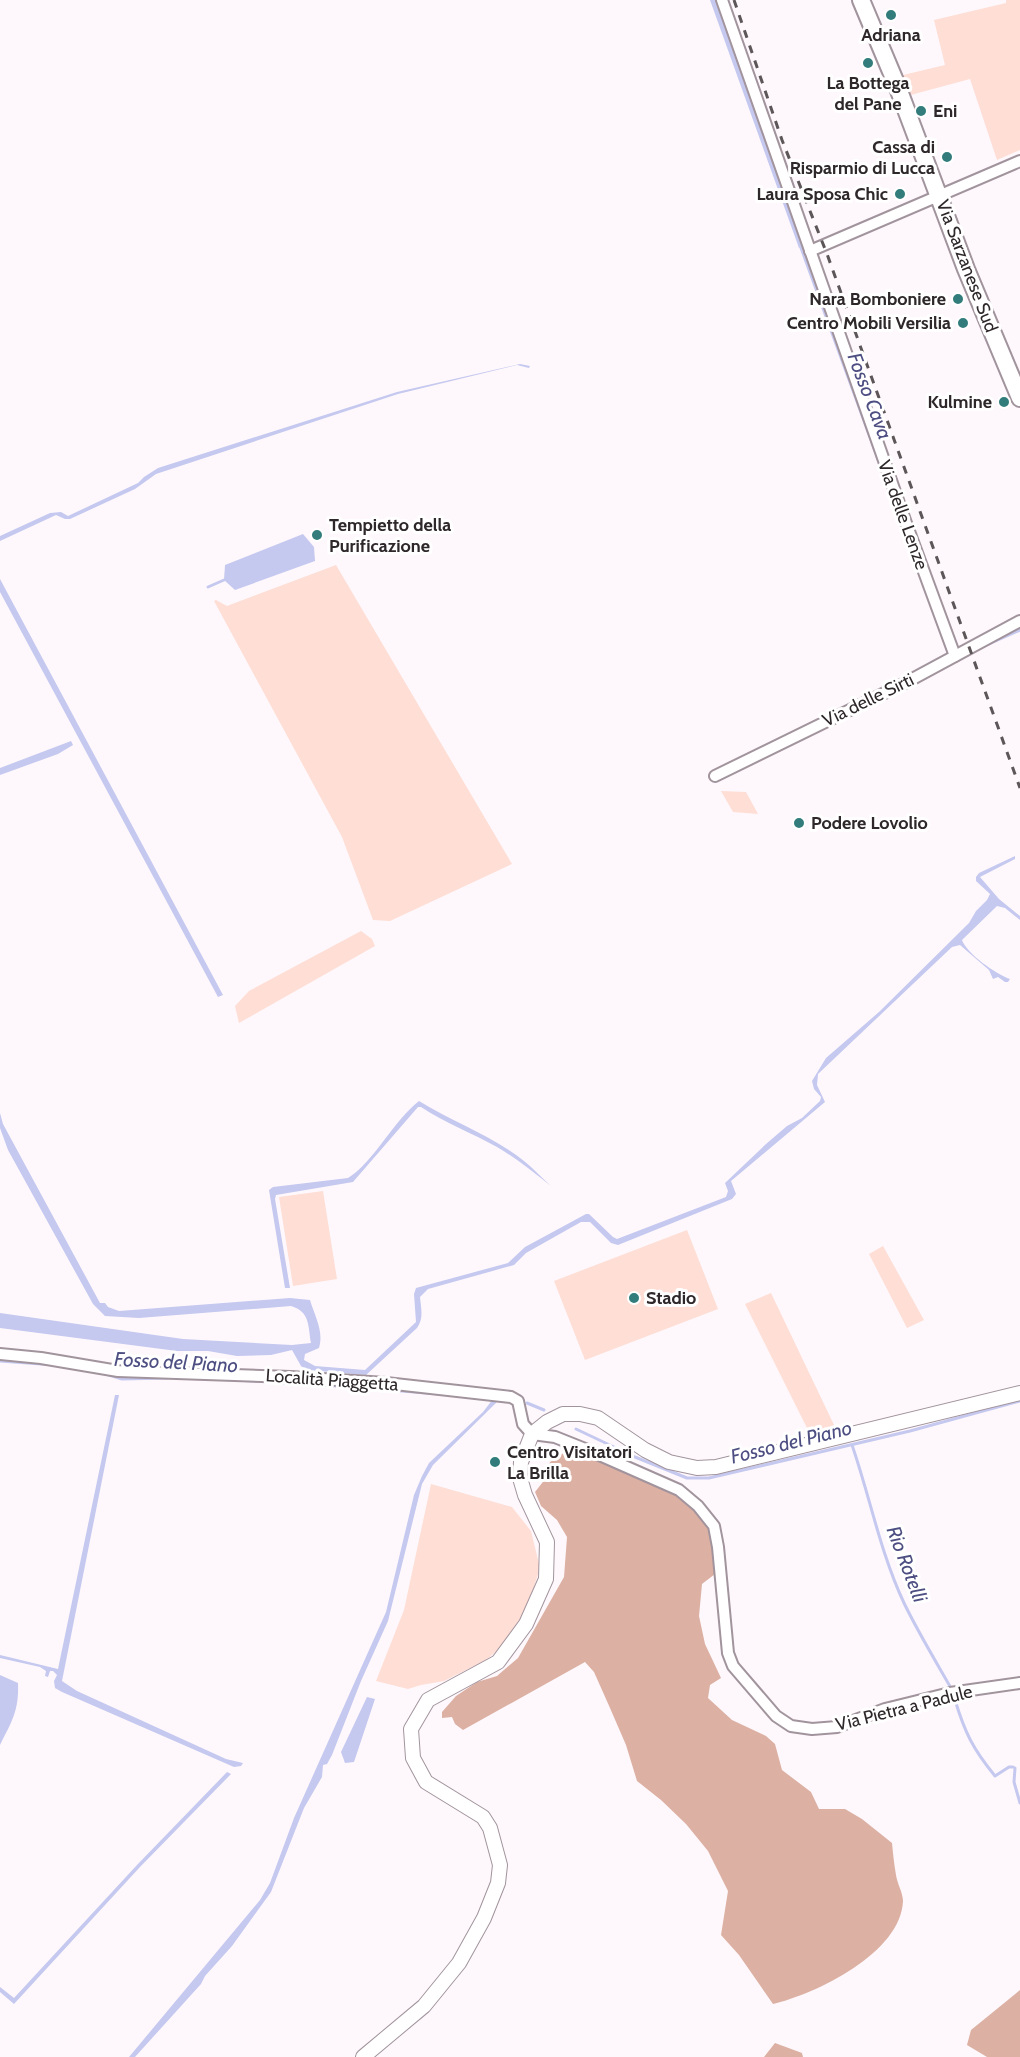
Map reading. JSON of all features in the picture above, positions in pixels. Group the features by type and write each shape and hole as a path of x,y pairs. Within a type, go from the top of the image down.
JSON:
{"main road":[{"name":"Via Sarzanese Sud","path":"861,0 898,88 966,268 1020,398"}],"street":[{"name":"Via delle Lenze","path":"722,0 952,658"},
{"path":"810,251 1020,161"},
{"name":"Via delle Sirti","path":"715,776 905,683 1020,621"},
{"name":"Località Piaggetta","path":"0,1354 41,1358 118,1371 386,1383 511,1397 518,1401 523,1424 532,1434"},
{"path":"363,2057 424,2006 459,1962 484,1918 498,1883 500,1865 490,1828 483,1817 426,1782 412,1758 411,1729 428,1700 498,1662 526,1624 546,1579 547,1542 525,1495 520,1478 521,1462 532,1434 547,1422 563,1414 579,1414 598,1418 645,1450 669,1462 697,1468 716,1467 1020,1393"},
{"name":"Via Pietra a Padule","path":"532,1434 555,1437 595,1453 679,1491 698,1506 714,1526 728,1653 733,1666 776,1716 791,1726 812,1729 837,1727 885,1709 950,1693 1020,1683"}],"shaded area":[{"path":"1006,0 1020,0 1020,150 997,160 970,79 907,96 899,76 945,65 934,20 1006,3"},
{"path":"336,565 512,864 390,921 373,920 342,837 214,601 227,606"},
{"path":"721,791 746,792 758,814 733,812"},
{"path":"361,931 372,939 375,946 239,1023 235,1006 249,991"},
{"path":"323,1191 337,1279 293,1286 279,1197"},
{"path":"687,1230 718,1309 585,1360 554,1281"},
{"path":"883,1246 924,1320 907,1328 869,1254"},
{"path":"771,1293 835,1427 809,1432 745,1304"},
{"path":"571,1448 684,1496 705,1520 712,1538 715,1574 702,1584 699,1616 705,1644 721,1678 710,1685 708,1698 732,1720 766,1736 775,1744 782,1770 811,1792 819,1809 845,1809 862,1819 892,1843 897,1878 903,1898 899,1920 888,1938 872,1954 833,1981 773,2004 739,1955 721,1935 728,1891 708,1851 686,1824 637,1781 626,1745 610,1708 594,1672 585,1662 463,1730 455,1724 452,1717 442,1718 442,1712 456,1696 477,1682 497,1676 518,1658 564,1577 567,1537 557,1520 541,1506 535,1492 546,1478 550,1462"},
{"path":"431,1484 512,1507 531,1531 540,1568 531,1596 510,1640 486,1660 444,1681 408,1689 376,1681 404,1610"},
{"path":"1020,1990 1020,2057 987,2057 967,2045 971,2030"},
{"path":"775,2043 802,2053 803,2057 764,2057"}],"water":[{"path":"710,0 716,0 803,246 799,248"},
{"path":"520,364 530,366 529,368 517,365 398,394 156,474 135,489 70,519 56,515 0,541 0,536 50,513 61,512 68,516 138,483 158,468 397,392"},
{"path":"303,534 314,547 315,561 235,590 224,580 225,565"},
{"path":"0,579 223,995 218,997 0,592"},
{"path":"71,741 73,745 58,754 0,775 0,768"},
{"path":"1015,856 1015,859 980,877 999,899 1020,916 1020,920 1005,908 997,906 962,940 983,963 1010,979 1008,982 998,977 993,979 989,970 960,945 952,947 818,1074 817,1085 825,1102 731,1181 736,1194 732,1199 618,1245 611,1243 590,1222 581,1222 526,1253 514,1265 428,1289 420,1297 421,1317 417,1328 366,1375 306,1370 301,1366 292,1350 271,1355 237,1356 208,1351 177,1351 0,1328 0,1313 183,1339 292,1345 311,1343 305,1316 291,1306 139,1318 105,1316 93,1304 8,1150 0,1128 0,1113 3,1124 100,1303 105,1303 108,1307 119,1311 290,1298 310,1300 318,1324 320,1342 319,1348 305,1354 304,1360 315,1366 365,1370 416,1322 414,1294 416,1288 508,1263 525,1247 586,1214 589,1214 617,1239 726,1197 728,1191 725,1183 766,1144 787,1126 802,1118 820,1101 821,1097 814,1089 812,1081 826,1058 879,1012 969,923 976,911 987,900 990,894 976,881 979,873"},
{"path":"419,1101 512,1152 551,1186 497,1147 418,1107 353,1182 276,1195 290,1288 285,1288 269,1190 273,1187 348,1178 366,1162"},
{"path":"115,1395 119,1395 62,1681 77,1691 226,1759 243,1763 241,1766 234,1767 62,1692 55,1688 54,1681 57,1675 53,1671 50,1671 48,1677 45,1676 46,1671 40,1667 0,1658 0,1655 58,1669"},
{"path":"493,1399 500,1399 433,1465 422,1484 388,1621 332,1755 327,1764 323,1765 322,1777 304,1808 271,1892 201,1984 135,2057 129,2057 260,1900 270,1883 294,1818 386,1612 414,1495 422,1476 429,1463 483,1412"},
{"path":"0,1675 18,1683 18,1693 14,1716 0,1745"},
{"path":"367,1697 375,1699 354,1762 345,1763 341,1752"},
{"path":"227,1772 231,1774 140,1867 14,2004 0,1992 0,1987 14,1998"}],"waterway":[{"name":"Fosso Cava","path":"800,245 883,473"},
{"path":"208,587 224,580"},
{"name":"Fosso Cava","path":"982,647 1020,630"},
{"name":"Fosso del Piano","path":"0,1361 55,1365"},
{"name":"Fosso del Piano","path":"103,1373 122,1379 167,1378"},
{"name":"Fosso del Piano","path":"237,1380 352,1387"},
{"name":"Fosso del Piano","path":"365,1388 439,1394"},
{"name":"Fosso del Piano","path":"576,1429 687,1478 709,1478 910,1431 1020,1401"},
{"name":"Fosso del Piano","path":"527,1403 544,1410"},
{"name":"Rio Rotelli","path":"852,1445 896,1584 915,1625 951,1688"},
{"name":"Rio Rotelli","path":"955,1700 970,1740 995,1776 1013,1767"},
{"name":"Rio Rotelli","path":"1015,1768 1014,1782 1020,1803"}],"railway":[{"path":"734,0 782,140 827,254 1020,788"}],"place":[{"name":"Adriana","path":"891,15"},
{"name":"La Bottega del Pane","path":"868,63"},
{"name":"Eni","path":"921,111"},
{"name":"Cassa di Risparmio di Lucca","path":"947,157"},
{"name":"Laura Sposa Chic","path":"900,194"},
{"name":"Nara Bomboniere","path":"958,299"},
{"name":"Centro Mobili Versilia","path":"963,323"},
{"name":"Kulmine","path":"1004,402"},
{"name":"Tempietto della Purificazione","path":"317,535"},
{"name":"Podere Lovolio","path":"799,823"},
{"name":"Stadio","path":"634,1298"},
{"name":"Centro Visitatori La Brilla","path":"495,1462"}]}
